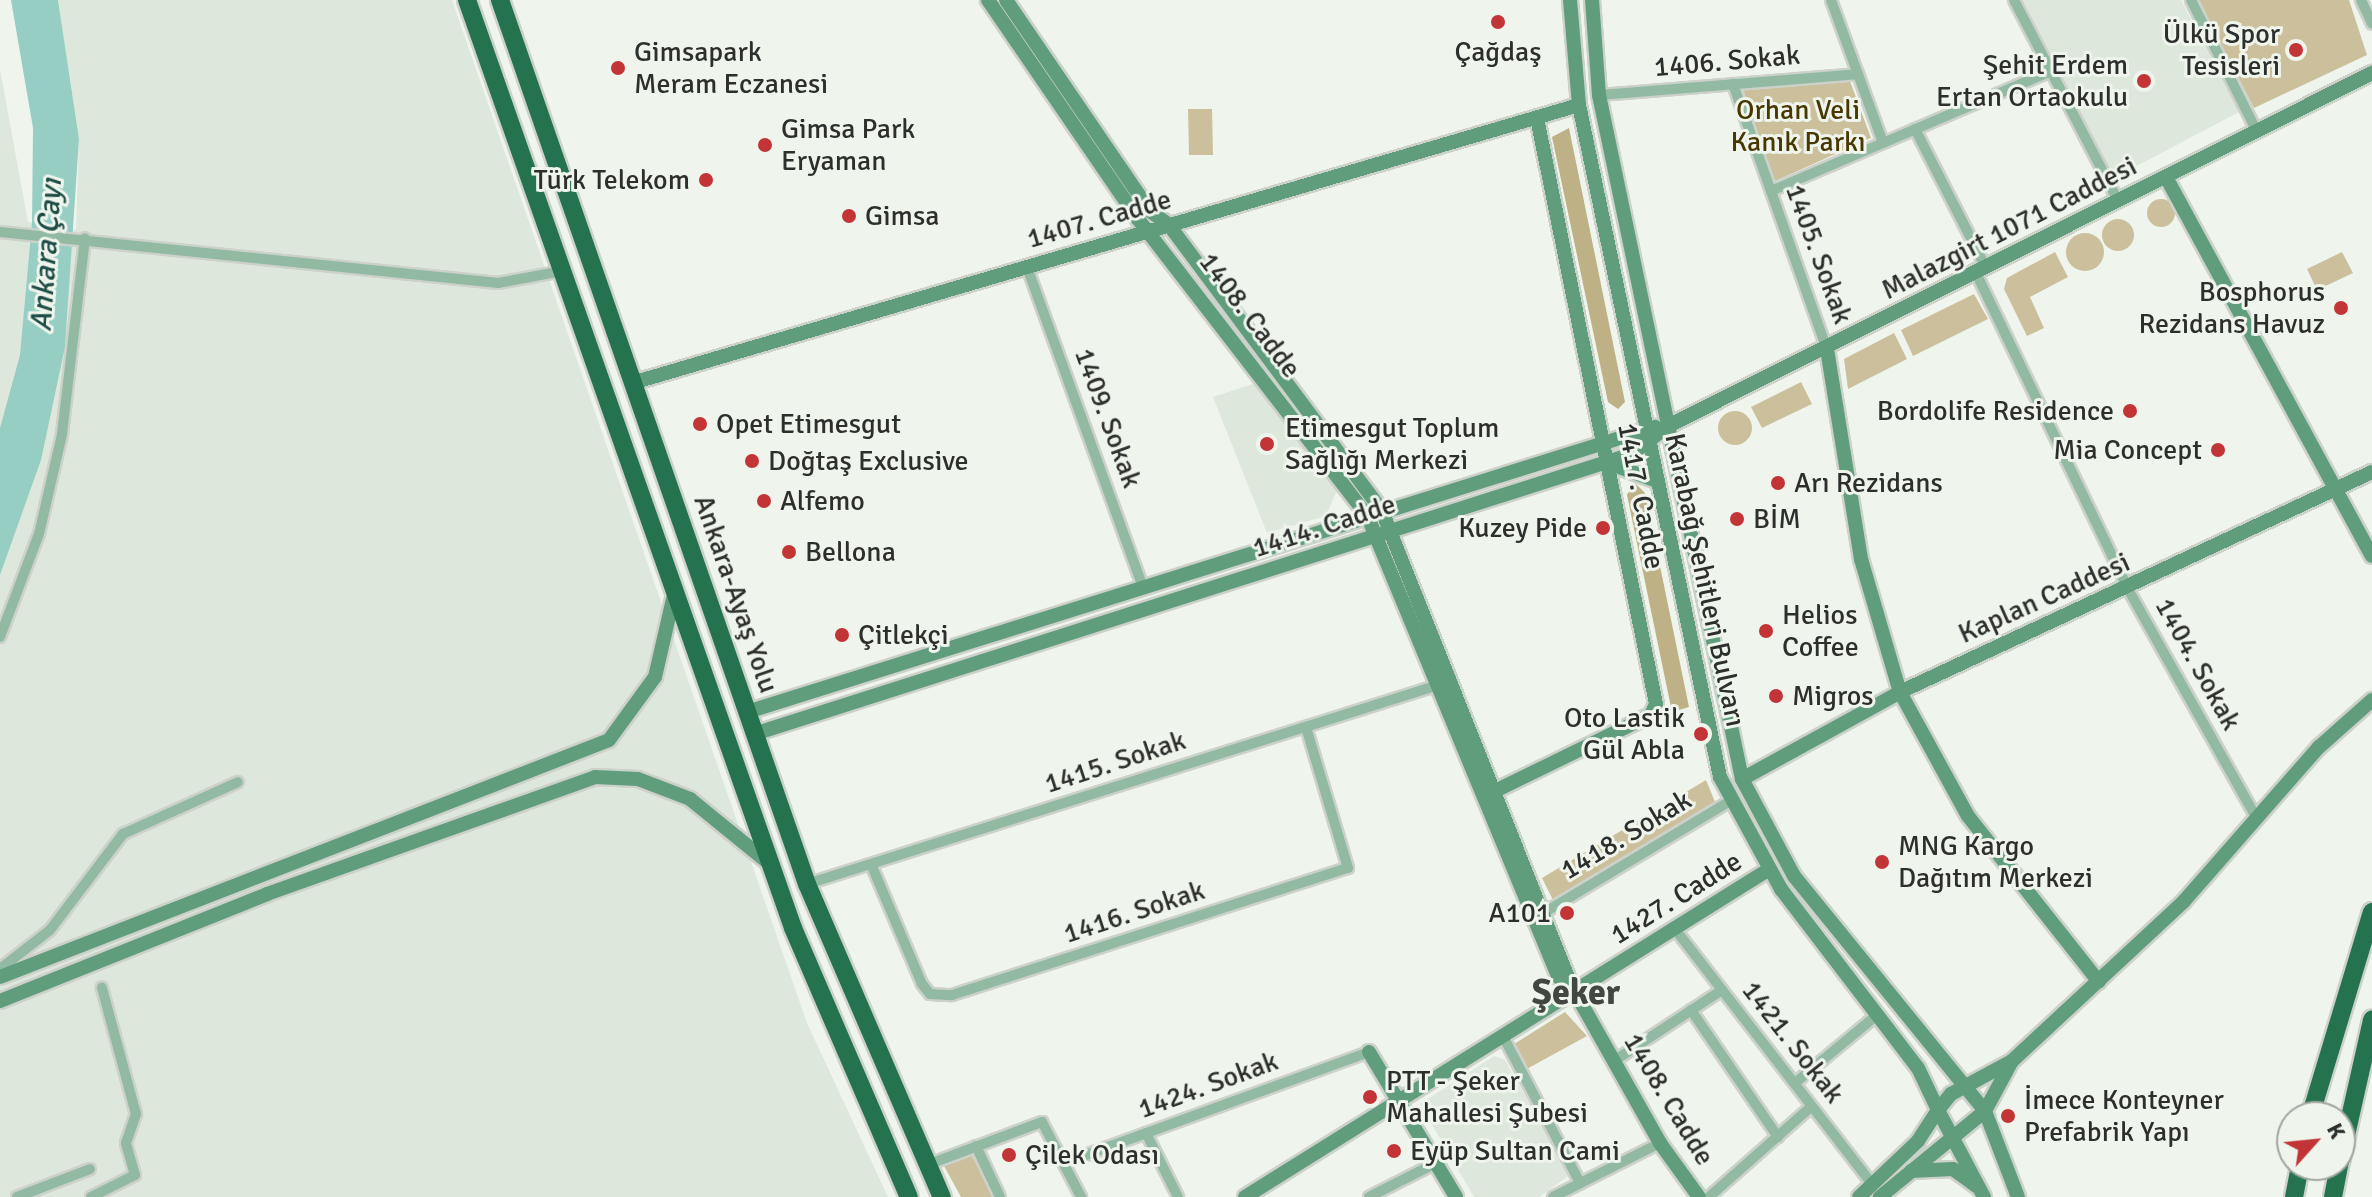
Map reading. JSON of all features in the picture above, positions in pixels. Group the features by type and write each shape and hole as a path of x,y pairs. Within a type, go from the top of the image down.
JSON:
{"highway":[{"name":"Ankara-Ayaş Yolu","path":"467,0 770,864 833,1032 909,1197"},
{"name":"Ankara-Ayaş Yolu","path":"500,0 807,884 942,1197"},
{"path":"2315,1101 2372,912"},
{"path":"2354,1101 2372,1020"}],"main road":[{"name":"1408. Cadde","path":"988,0 1138,219 1153,230 1375,513"},
{"name":"1408. Cadde","path":"1006,0 1150,211 1169,225 1375,513 1438,685 1558,977 1574,988"},
{"name":"Karabağ Şehitleri Bulvarı","path":"1570,0 1579,105 1657,481 1730,801 1768,870 1926,1080 1938,1110 1954,1133 1982,1194"},
{"name":"Karabağ Şehitleri Bulvarı","path":"1592,0 1599,95 1742,779 1794,876 1967,1085 1985,1111 2018,1197"},
{"name":"Malazgirt 1071 Caddesi","path":"1668,426 1827,349 2372,73"},
{"name":"1407. Cadde","path":"632,383 1579,105"},
{"name":"1417. Cadde","path":"1497,790 1655,710 1537,118"},
{"path":"2166,177 2372,556"},
{"path":"1827,349 1861,559 1900,692 1968,816 2099,982"},
{"name":"1414. Cadde","path":"747,712 1603,440 1646,427 1668,426"},
{"name":"1414. Cadde","path":"754,734 1608,463 1650,445 1668,426"},
{"path":"1608,463 1657,481"},
{"name":"Kaplan Caddesi","path":"1742,779 1900,692 2128,589 2372,472"},
{"name":"1408. Cadde","path":"1383,534 1497,790 1547,911 1574,988 1660,1143 1699,1197"},
{"path":"0,977 609,740 655,677 674,590"},
{"path":"1877,1191 1918,1141 1938,1110 1967,1085 2012,1061 2099,982 2184,901 2256,817 2372,700"},
{"path":"0,1001 267,894 595,777 638,779 690,799 770,864"},
{"name":"1427. Cadde","path":"1245,1197 1403,1103 1504,1038 1574,988 1768,870"},
{"path":"1369,1052 1403,1103 1456,1197"},
{"path":"1859,1197 1877,1191 1911,1171 1954,1133 1985,1111 2012,1061"},
{"path":"1911,1171 1953,1169 1982,1194"}],"street":[{"path":"1831,0 1883,143"},
{"path":"2014,0 2118,201"},
{"path":"2191,0 2256,130"},
{"path":"2361,0 2372,24"},
{"path":"1771,191 2051,71"},
{"name":"1406. Sokak","path":"1599,95 1858,74"},
{"name":"1405. Sokak","path":"1733,84 1827,349"},
{"name":"1404. Sokak","path":"1915,129 2128,589 2256,817"},
{"path":"1,232 85,238 498,283 562,271"},
{"path":"0,637 39,534 62,434 85,238"},
{"name":"1409. Sokak","path":"1027,267 1143,587"},
{"name":"1415. Sokak","path":"807,884 1438,685"},
{"name":"1416. Sokak","path":"871,864 922,984 930,994 952,995 1348,868 1306,727"},
{"path":"0,969 50,930 123,834 238,782"},
{"name":"1418. Sokak","path":"1547,911 1730,801"},
{"name":"1421. Sokak","path":"1675,929 1877,1191"},
{"path":"91,1197 135,1175 126,1143 136,1114 102,988"},
{"path":"1614,1061 1722,990"},
{"path":"1691,1010 1778,1137"},
{"path":"1795,1083 1877,1015"},
{"path":"1504,1038 1580,1183"},
{"name":"1424. Sokak","path":"1064,1163 1369,1052"},
{"path":"1709,1197 1812,1106"},
{"path":"927,1165 1042,1122 1081,1197"},
{"path":"1146,1133 1178,1197"},
{"path":"1553,1197 1660,1143"},
{"path":"976,1146 1000,1197"},
{"path":"1369,1197 1436,1163"},
{"path":"17,1197 90,1169"}],"shaded area":[{"path":"58,0 452,0 807,1023 888,1197 0,1197 0,69 28,222 76,230 79,139"},
{"name":"Şehit Erdem Ertan Ortaokulu","path":"2023,0 2181,0 2239,112 2114,178"},
{"path":"1569,128 1625,402 1618,409 1608,402 1552,137"},
{"name":"Etimesgut Toplum Sağlığı Merkezi","path":"1256,383 1337,490 1326,516 1267,533 1213,397"},
{"path":"1634,482 1645,493 1689,707 1672,712 1627,495"},
{"path":"1494,1056 1505,1060 1570,1175 1539,1197 1474,1197 1420,1104"}],"green space":[{"name":"Ülkü Spor Tesisleri","path":"2198,0 2349,0 2367,55 2254,108"},
{"name":"Orhan Veli Kanık Parkı","path":"1850,81 1871,138 1773,182 1743,89"},
{"path":"1188,109 1212,109 1213,155 1189,155"},
{"path":"2161,199 2171,203 2175,213 2171,223 2161,227 2151,223 2147,213 2151,203"},
{"path":"2118,219 2129,224 2134,235 2129,246 2118,251 2107,246 2102,235 2107,224"},
{"path":"2085,233 2098,239 2104,252 2098,265 2085,271 2072,265 2066,252 2072,239"},
{"path":"2055,252 2068,277 2030,297 2044,328 2027,336 2004,289 2007,278"},
{"path":"2342,252 2353,273 2317,290 2307,269"},
{"path":"1974,294 1988,319 1913,356 1901,330"},
{"path":"1894,333 1907,359 1848,389 1844,359"},
{"path":"1801,382 1812,404 1762,428 1751,407"},
{"path":"1735,411 1747,416 1752,428 1747,440 1735,445 1723,440 1718,428 1723,416"},
{"path":"1706,780 1715,802 1553,900 1542,878"},
{"path":"1565,1012 1587,1036 1523,1071 1514,1044"},
{"path":"971,1154 994,1197 961,1197 944,1166"}],"water":[{"name":"Ankara Çayı","path":"11,0 58,0 79,139 65,347 41,460 0,575 0,428 20,355 32,223 33,128"}],"place":[{"name":"Çağdaş","path":"1498,22"},
{"name":"Ülkü Spor Tesisleri","path":"2296,50"},
{"name":"Gimsapark Meram Eczanesi","path":"618,68"},
{"name":"Şehit Erdem Ertan Ortaokulu","path":"2144,81"},
{"name":"Gimsa Park Eryaman","path":"765,145"},
{"name":"Türk Telekom","path":"706,180"},
{"name":"Gimsa","path":"849,216"},
{"name":"Bosphorus Rezidans Havuz","path":"2341,308"},
{"name":"Bordolife Residence","path":"2130,411"},
{"name":"Opet Etimesgut","path":"700,424"},
{"name":"Etimesgut Toplum Sağlığı Merkezi","path":"1267,444"},
{"name":"Mia Concept","path":"2218,450"},
{"name":"Doğtaş Exclusive","path":"752,461"},
{"name":"Arı Rezidans","path":"1778,483"},
{"name":"Alfemo","path":"764,501"},
{"name":"BİM","path":"1737,519"},
{"name":"Kuzey Pide","path":"1603,528"},
{"name":"Bellona","path":"789,552"},
{"name":"Helios Coffee","path":"1766,631"},
{"name":"Çitlekçi","path":"842,635"},
{"name":"Migros","path":"1776,696"},
{"name":"Oto Lastik Gül Abla","path":"1701,734"},
{"name":"MNG Kargo Dağıtım Merkezi","path":"1882,862"},
{"name":"A101","path":"1567,913"},
{"name":"PTT - Şeker Mahallesi Şubesi","path":"1370,1097"},
{"name":"İmece Konteyner Prefabrik Yapı","path":"2008,1116"},
{"name":"Eyüp Sultan Cami","path":"1394,1151"},
{"name":"Çilek Odası","path":"1009,1155"}],"district":[{"name":"Şeker","path":"1576,993"}]}
